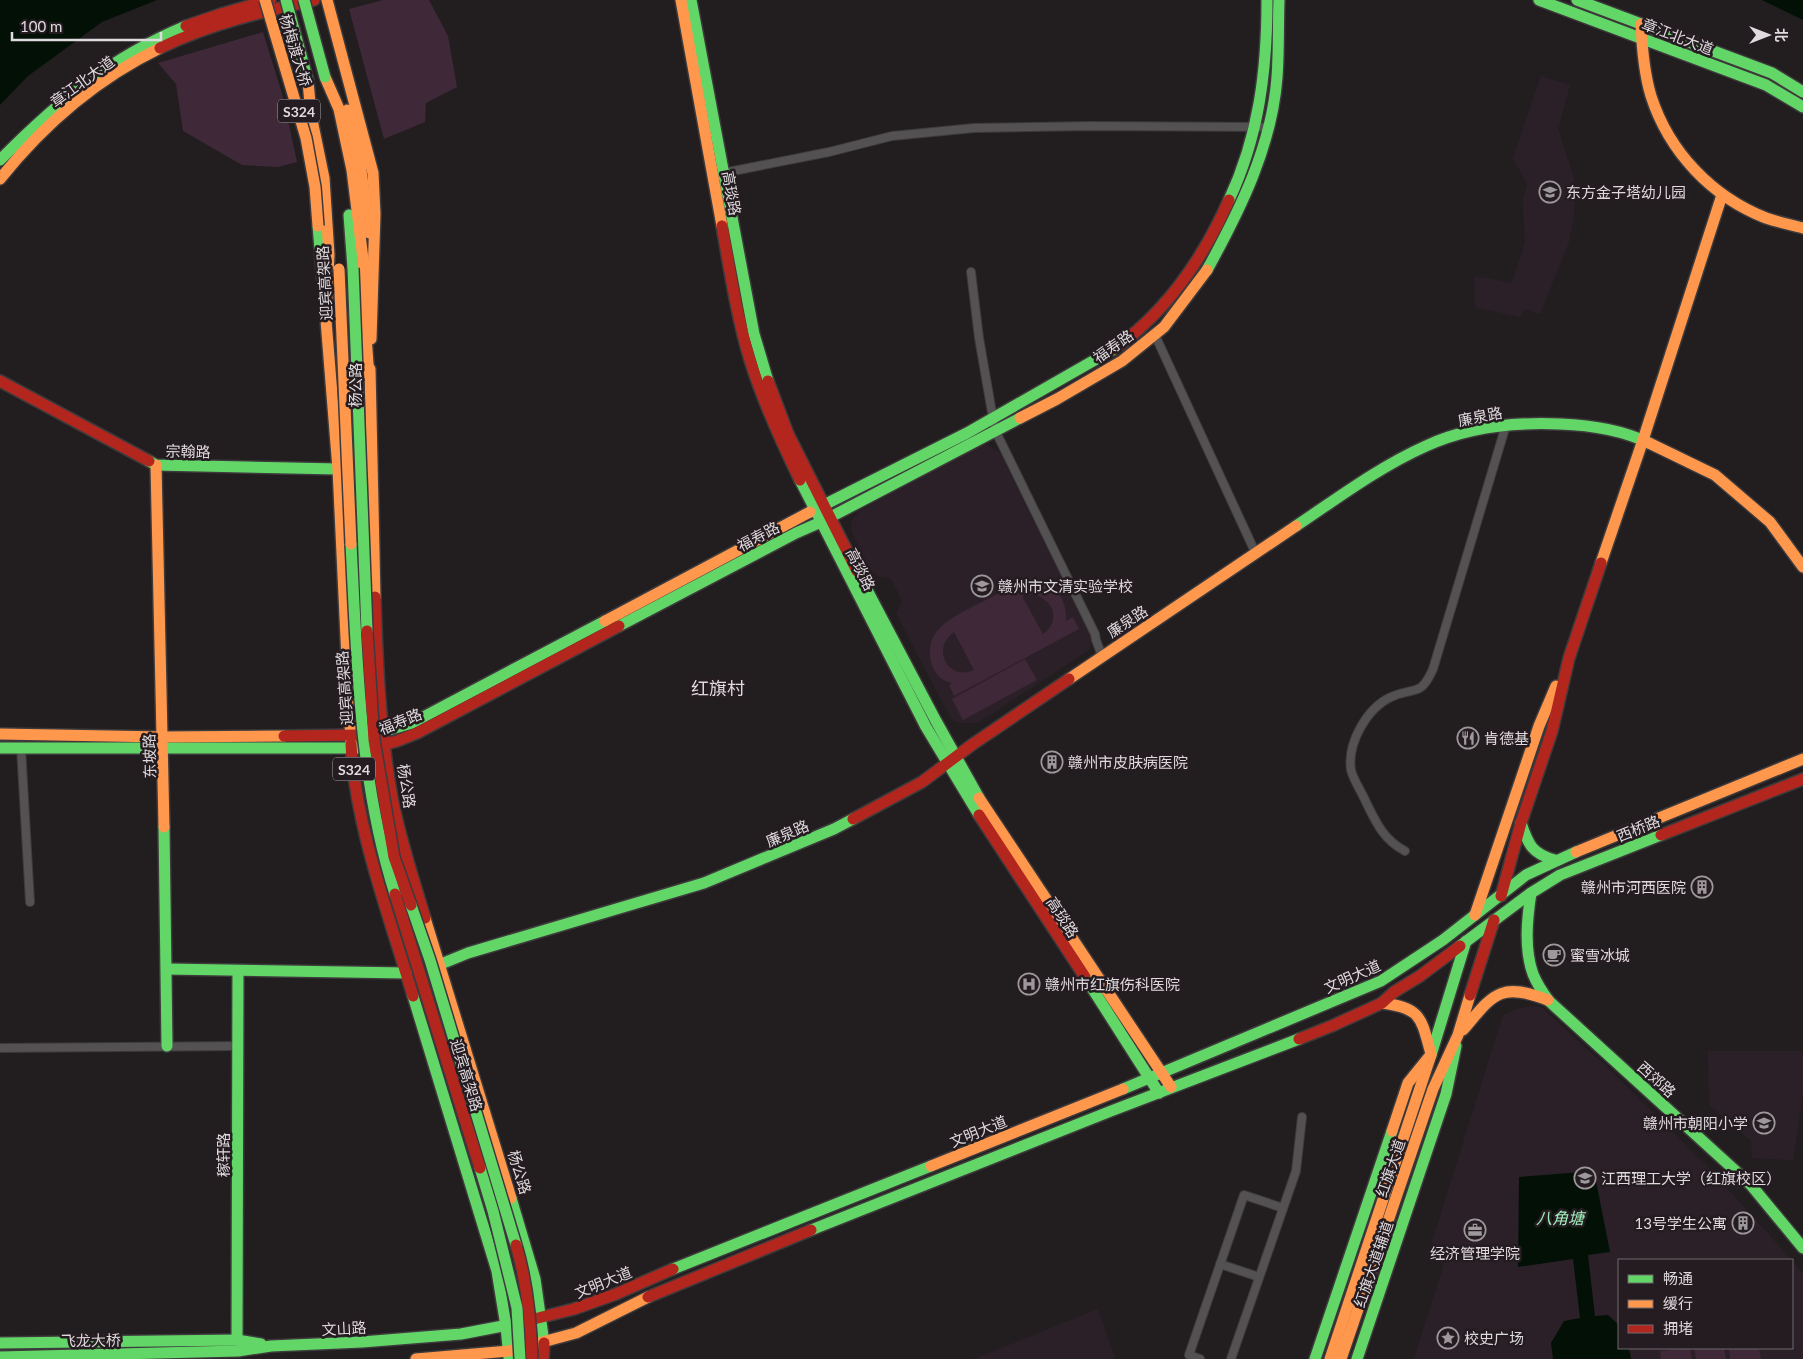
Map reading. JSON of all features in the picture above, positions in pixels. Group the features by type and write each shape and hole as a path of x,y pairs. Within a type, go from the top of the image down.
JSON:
{"main road":[{"name":"杨梅渡大桥","path":"265,0 306,138 315,187 318,226"},
{"name":"章江北大道","path":"0,160 56,106 84,83 115,62 150,43 206,18 270,0"},
{"path":"286,0 308,81 311,115 331,214 326,317"},
{"path":"304,0 325,77 339,110 362,213"},
{"name":"章江北大道","path":"0,179 61,113 88,91 122,69 153,52 206,28 250,14 314,0"},
{"path":"320,0 360,162 364,308 369,378"},
{"name":"S324","path":"327,0 373,173 362,213"},
{"name":"高琰路","path":"681,0 743,335 770,418 951,760 967,797 1159,1093"},
{"name":"高琰路","path":"691,0 723,173 761,360 779,414 822,514"},
{"name":"福寿路","path":"994,425 1120,345 1154,315 1173,294 1210,241 1241,173 1255,127 1263,82 1267,0"},
{"name":"福寿路","path":"0,748 350,736 382,733 412,722 994,425 1057,399 1122,361 1164,327 1205,273 1232,225 1256,170 1269,127 1277,78 1280,0"},
{"name":"章江北大道","path":"1539,0 1766,85 1803,107"},
{"name":"章江北大道","path":"1577,0 1772,73 1803,92"},
{"path":"1642,24 1641,39 1647,86 1665,131 1683,158 1693,170 1722,195 1759,216 1774,222 1803,228"},
{"path":"1569,658 1643,440 1722,195"},
{"name":"杨公路","path":"362,213 373,247 369,378 377,671 382,733 392,797 404,849 441,964 535,1279 544,1343"},
{"name":"迎宾高架路","path":"362,213 352,268 369,672 374,740 394,857 430,960 522,1266 531,1327 532,1359"},
{"name":"迎宾高架路","path":"331,214 339,269 357,672 371,798 384,860 493,1211 517,1308 520,1359"},
{"name":"杨公路","path":"318,226 338,469 350,736 359,806 374,867 490,1246 497,1271 506,1326"},
{"name":"宗翰路","path":"0,380 156,465 338,469"},
{"name":"廉泉路","path":"441,964 468,953 704,883 834,829 882,805 914,786 1102,656 1373,474 1402,457 1453,436 1506,425 1531,423 1580,425 1621,433 1643,440 1715,475 1770,522 1803,567"},
{"name":"东坡路","path":"156,465 163,742 167,1046"},
{"name":"福寿路","path":"0,734 300,748 351,749 385,745 430,726 796,533 822,514"},
{"name":"红旗大道","path":"1341,1359 1432,1089 1458,1035 1474,990 1521,823 1552,731 1569,658"},
{"name":"红旗大道","path":"1330,1359 1431,1054 1451,987 1539,726 1569,658"},
{"name":"西桥路","path":"1501,895 1526,875 1555,860 1803,759"},
{"name":"高琰路","path":"951,760 975,792 1171,1087"},
{"name":"西桥路","path":"1466,942 1531,893 1560,875 1803,779"},
{"path":"1521,823 1530,847 1543,857 1555,860"},
{"path":"1531,893 1527,926 1533,974 1549,1001"},
{"name":"文明大道","path":"506,1326 574,1309 616,1294 648,1279 1149,1077 1381,981 1443,940 1501,895"},
{"name":"文明大道","path":"544,1343 576,1333 660,1291 1334,1024 1382,1003 1394,992 1420,976 1466,942"},
{"path":"167,969 406,973"},
{"name":"稼轩路","path":"237,1340 238,971"},
{"path":"1458,1035 1492,997 1500,994 1522,991 1549,1001"},
{"name":"西郊路","path":"1549,1001 1751,1184 1803,1248"},
{"path":"1382,1003 1409,1008 1418,1016 1422,1023 1431,1054"},
{"name":"红旗大道辅道","path":"1357,1359 1446,1094 1458,1035"},
{"name":"红旗大道辅道","path":"1314,1359 1408,1083 1431,1054"},
{"name":"S324","path":"506,1326 509,1355"},
{"name":"文山路","path":"182,1353 238,1351 271,1346 362,1342 461,1334 506,1326"},
{"path":"0,1343 237,1340 271,1346"},
{"path":"416,1359 509,1355 544,1343"},
{"name":"S324","path":"543,1359 544,1343"},
{"name":"飞龙大桥","path":"0,1357 182,1353"}],"street":[{"path":"723,173 829,152 892,136 983,128 1088,126 1269,127"},
{"path":"971,272 979,338 994,425 1076,593 1095,634 1102,656"},
{"path":"1154,335 1256,554"},
{"path":"1406,851 1389,841 1376,823 1351,772 1350,762 1353,749 1360,730 1369,715 1379,705 1391,697 1421,688 1428,680 1433,669 1506,425"},
{"path":"21,748 30,902"},
{"path":"0,1048 238,1046"},
{"path":"1230,1359 1296,1171 1302,1117"},
{"path":"1200,1359 1189,1355 1244,1195 1283,1208"},
{"path":"1220,1264 1259,1277"}],"shaded area":[{"path":"383,0 429,0 448,36 457,87 426,103 425,122 384,139 349,9"},
{"path":"263,32 283,97 297,162 278,167 242,165 183,131 176,84 158,63"},
{"name":"东方金子塔幼儿园","path":"1541,76 1570,85 1558,129 1574,178 1574,213 1569,242 1540,314 1525,309 1520,317 1475,307 1474,276 1512,283 1525,243 1523,201 1527,184 1513,158"},
{"name":"赣州市文清实验学校","path":"980,445 988,445 1000,453 1056,566 1059,565 1093,636 1089,650 981,721 963,723 954,721 950,717 896,613 902,603 899,594 890,578 879,577 870,570 852,532 851,525 852,520 859,511"},
{"path":"1038,581 1045,583 1056,591 1060,595 1065,607 1066,621 1073,617 1079,629 954,696 949,685 952,683 939,676 931,662 930,651 935,633 941,626 957,615 1015,584","holes":["1027,594 1042,598 1052,608 1053,621 1043,634 1022,596","954,632 974,670 956,671 945,661 943,654 944,646 947,638"]},
{"path":"1025,659 1037,680 963,720 952,699"},
{"name":"江西理工大学（红旗校区）","path":"1531,1006 1541,1007 1611,1071 1708,1167 1791,1259 1618,1259 1618,1349 1793,1349 1793,1262 1803,1274 1803,1359 1414,1359 1444,1264 1442,1248 1431,1245 1503,1015 1516,1009"},
{"name":"赣州市朝阳小学","path":"1708,1051 1801,1051 1803,1057 1803,1092 1793,1160 1752,1158 1751,1141 1709,1105"},
{"path":"1098,1309 1115,1359 975,1359"},
{"path":"1690,1349 1692,1359 1661,1359 1660,1351"},
{"path":"1694,1349 1724,1349 1726,1359 1696,1359"},
{"path":"1729,1349 1759,1349 1761,1359 1730,1359"}],"water":[{"path":"0,0 157,0 102,22 28,76 0,105"},
{"path":"1762,0 1803,0 1803,20"},
{"name":"八角塘","path":"1594,1171 1610,1252 1588,1255 1595,1316 1608,1315 1618,1324 1618,1349 1629,1349 1631,1359 1553,1359 1551,1343 1564,1321 1580,1318 1573,1259 1518,1267 1519,1177"}],"traffic: fast":[{"path":"286,0 308,81"},
{"path":"304,0 325,77"},
{"path":"691,0 754,334 768,381"},
{"path":"1229,200 1248,152 1259,102 1265,52 1267,0"},
{"path":"1207,270 1242,201 1269,128 1277,77 1279,0"},
{"path":"1539,0 1766,85 1803,107"},
{"path":"1577,0 1772,73 1803,92"},
{"path":"0,160 43,119 86,83 133,52 186,26"},
{"path":"349,215 353,268"},
{"path":"318,226 323,283"},
{"path":"353,268 367,631"},
{"path":"810,512 967,433 1114,349"},
{"path":"619,626 1020,418"},
{"path":"1296,526 1392,463 1426,446 1475,430 1526,424 1571,425 1617,432 1649,443"},
{"path":"149,461 156,465 338,469"},
{"path":"800,480 926,727 979,815"},
{"path":"351,544 358,676 367,764 383,851 395,894"},
{"path":"857,571 979,798"},
{"path":"375,734 412,723 605,621"},
{"path":"0,748 360,748"},
{"path":"441,964 468,953 704,883 834,829 853,819"},
{"path":"1521,823 1532,847 1541,855 1555,860"},
{"path":"164,827 167,1046"},
{"path":"1460,946 1531,893 1560,875 1661,835"},
{"path":"1123,1089 1381,981 1443,940 1526,875 1576,852"},
{"path":"1531,893 1528,923 1528,954 1535,978 1549,1001"},
{"path":"411,905 430,960 516,1245"},
{"path":"1431,1055 1466,941"},
{"path":"167,969 406,973"},
{"path":"237,1340 238,971"},
{"path":"1085,977 1159,1093"},
{"path":"413,996 497,1271 509,1358"},
{"path":"1549,1001 1751,1185 1803,1248"},
{"path":"811,1230 1299,1039"},
{"path":"1357,1359 1446,1094 1456,1046"},
{"path":"1315,1359 1392,1131"},
{"path":"673,1269 931,1166"},
{"path":"480,1168 493,1211 517,1308 520,1359"},
{"path":"511,1198 535,1279 544,1343"},
{"path":"0,1357 238,1351 271,1346 362,1342 461,1334 518,1323"},
{"path":"0,1343 237,1340 261,1344"}],"traffic: slow":[{"path":"265,0 306,138 315,187 318,226"},
{"path":"327,0 373,173 375,214 371,339"},
{"path":"681,0 722,226"},
{"path":"1641,24 1644,60 1651,96 1669,136 1681,154 1711,185 1746,209 1766,218 1803,228"},
{"path":"0,179 35,140 72,105 114,74 160,48"},
{"path":"325,77 339,109 352,170 363,259 369,378"},
{"path":"308,81 311,115 324,178 329,255 326,317"},
{"path":"347,110 360,162 369,233"},
{"path":"1601,563 1722,195"},
{"path":"339,269 351,544"},
{"path":"1020,418 1122,361 1164,327 1207,270"},
{"path":"325,308 338,469 351,744"},
{"path":"370,369 375,597"},
{"path":"1649,443 1715,475 1770,522 1803,567"},
{"path":"156,465 164,827"},
{"path":"605,621 810,512"},
{"path":"1069,679 1296,526"},
{"path":"1475,915 1539,726 1556,686"},
{"path":"0,734 163,737 284,736"},
{"path":"1576,852 1803,759"},
{"path":"979,798 1171,1087"},
{"path":"425,918 511,1198"},
{"path":"1463,1030 1482,1008 1498,995 1507,992 1518,992 1532,994 1548,1000"},
{"path":"1341,1359 1433,1089 1458,1035 1470,995"},
{"path":"1382,1003 1405,1008 1418,1017 1422,1023 1431,1054"},
{"path":"1330,1359 1431,1055"},
{"path":"1392,1131 1408,1083 1429,1057"},
{"path":"931,1166 1123,1089"},
{"path":"416,1359 509,1351 576,1333 648,1297"}],"traffic: jam":[{"path":"186,26 270,0"},
{"path":"160,48 216,25 314,0"},
{"path":"1114,349 1150,318 1181,283 1207,243 1229,200"},
{"path":"722,226 745,344 773,421 800,480"},
{"path":"0,381 149,461"},
{"path":"768,381 788,434 857,571"},
{"path":"1501,896 1521,823 1552,731 1569,658 1601,563"},
{"path":"375,597 380,698 388,773 399,829 425,918"},
{"path":"375,747 417,733 619,626"},
{"path":"367,631 374,740 394,857 411,905"},
{"path":"853,819 922,782 973,744 1069,679"},
{"path":"284,736 359,735"},
{"path":"351,744 359,807 366,839 413,996"},
{"path":"1661,835 1803,779"},
{"path":"979,815 1085,977"},
{"path":"395,894 480,1168"},
{"path":"1470,995 1494,920"},
{"path":"1299,1039 1382,1003 1394,992 1420,976 1460,946"},
{"path":"648,1297 811,1230"},
{"path":"516,1245 528,1302 532,1359"},
{"path":"518,1323 574,1309 616,1294 673,1269"},
{"path":"543,1359 544,1343"}],"place":[{"name":"东方金子塔幼儿园","path":"1550,192"},
{"name":"赣州市文清实验学校","path":"982,586"},
{"name":"肯德基","path":"1468,738"},
{"name":"赣州市皮肤病医院","path":"1052,762"},
{"name":"赣州市河西医院","path":"1702,887"},
{"name":"蜜雪冰城","path":"1554,955"},
{"name":"赣州市红旗伤科医院","path":"1029,984"},
{"name":"赣州市朝阳小学","path":"1764,1123"},
{"name":"江西理工大学（红旗校区）","path":"1585,1178"},
{"name":"13号学生公寓","path":"1743,1223"},
{"name":"经济管理学院","path":"1475,1230"},
{"name":"校史广场","path":"1448,1338"}],"district":[{"name":"红旗村","path":"718,688"}]}
